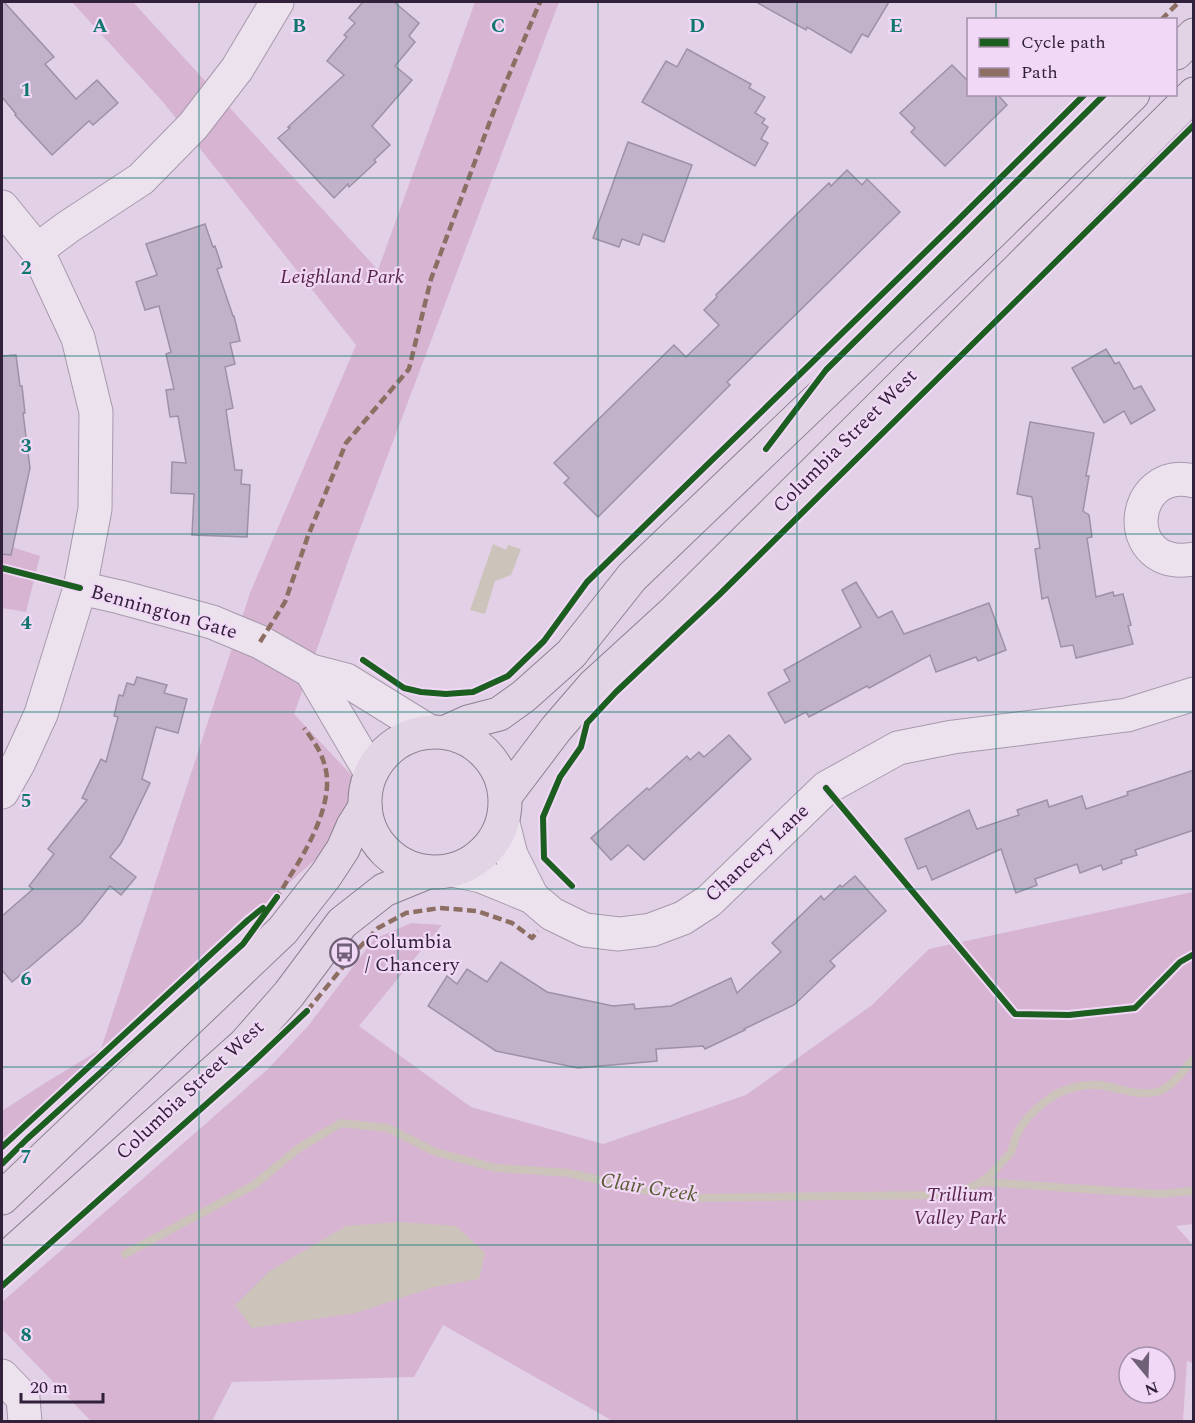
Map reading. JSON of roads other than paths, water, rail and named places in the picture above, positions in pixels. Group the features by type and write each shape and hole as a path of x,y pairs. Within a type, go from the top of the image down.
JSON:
{"main road":[{"path":"1177,52 1194,35"},
{"name":"Columbia Street West","path":"504,809 556,729 593,686 674,612 1194,94"},
{"path":"438,732 468,740 487,754 500,773 504,809 497,836 483,854 465,866 440,871 408,867 391,857 378,843 369,826 365,807 366,789 371,773 381,757 395,744 412,735 438,732 499,714 524,696 571,654 632,577 1131,96"},
{"path":"2,1198 283,930 326,875 343,849 353,826 365,807"},
{"name":"Columbia Street West","path":"2,1262 245,1044 290,994 342,923 384,890 440,871"}],"street":[{"path":"38,250 68,227 141,179 193,126 237,69 277,2"},
{"path":"2,207 38,250 78,338 96,412 94,509 80,588 41,714 2,792"},
{"path":"1194,481 1188,479 1166,482 1154,490 1146,500 1140,517 1145,539 1164,558 1178,561 1194,559"},
{"name":"Bennington Gate","path":"80,588 212,622 260,642 311,671 346,680 438,732"},
{"name":"Bennington Gate","path":"311,671 371,773"},
{"name":"Chancery Lane","path":"440,871 481,876 532,897 552,914 585,930 619,934 651,930 683,918 709,901 826,788 898,748 953,737 1126,715 1194,694"},
{"name":"Chancery Lane","path":"504,809 511,855 532,897"},
{"path":"2,1376 23,1398 25,1422"}],"waterway":[{"name":"Clair Creek","path":"125,1254 254,1185 299,1148 341,1123 388,1128 435,1152 496,1168 568,1173 681,1198 935,1195 980,1183 1011,1152 1017,1134 1028,1117 1055,1095 1076,1087 1093,1085 1139,1093 1155,1092 1171,1084 1194,1058"},
{"path":"983,1182 1160,1194 1194,1191"}],"place":[{"name":"Columbia / Chancery","path":"344,953"}],"park label":[{"name":"Leighland Park","path":"342,277"},
{"name":"Trillium Valley Park","path":"960,1206"}]}
